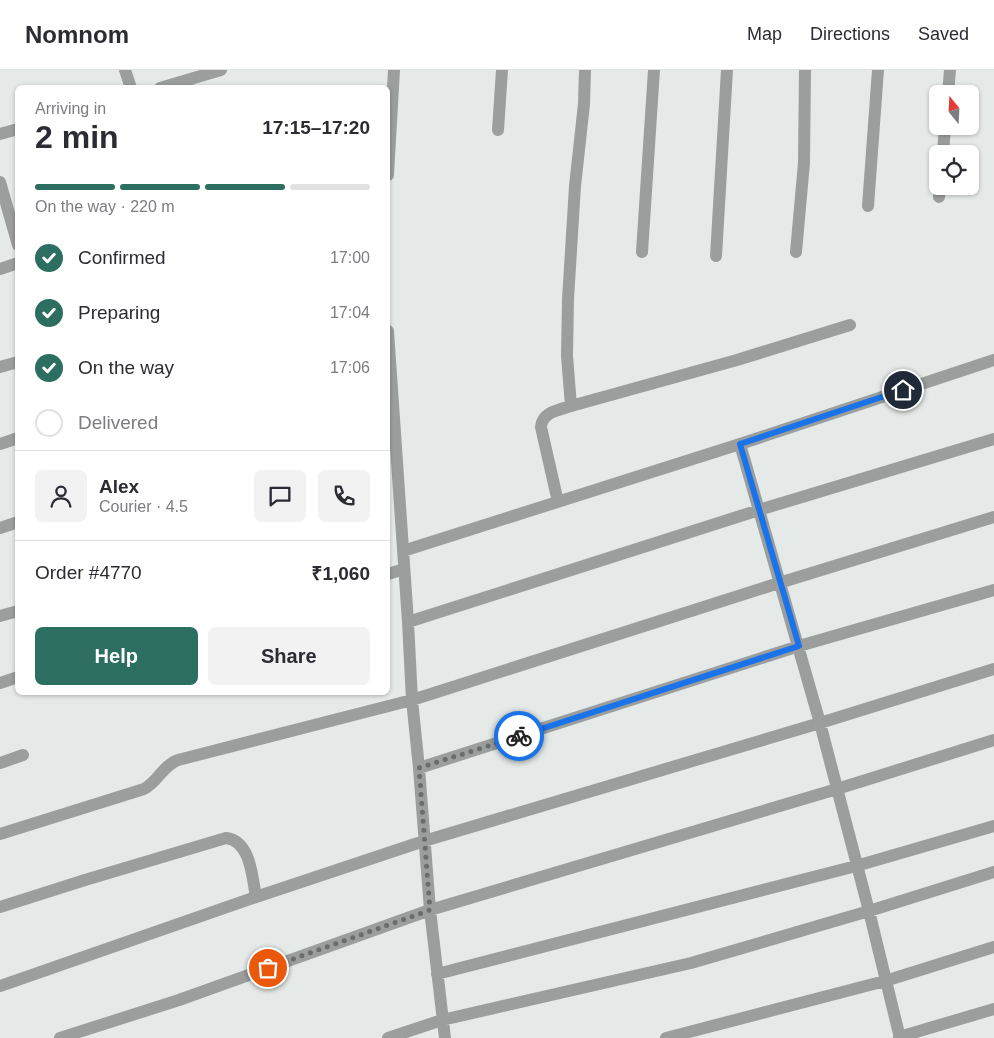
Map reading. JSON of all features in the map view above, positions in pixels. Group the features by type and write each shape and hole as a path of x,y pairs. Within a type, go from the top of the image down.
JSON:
{"street":[{"path":"125,70 130,85"},
{"path":"170,85 221,70"},
{"path":"390,126 394,70"},
{"path":"498,130 502,70"},
{"path":"571,406 567,356 568,298 575,186 584,104 585,70"},
{"path":"642,252 654,70"},
{"path":"716,256 727,70"},
{"path":"796,252 804,163 805,70"},
{"path":"868,206 878,70"},
{"path":"949,85 950,70"},
{"path":"0,134 15,130"},
{"path":"0,182 15,234"},
{"path":"0,269 15,265"},
{"path":"558,502 542,427 544,416 571,406 737,360 850,325"},
{"path":"403,551 740,444 994,360"},
{"path":"0,368 15,363"},
{"path":"390,393 394,507 403,551 412,700 424,841 445,1038"},
{"path":"0,444 15,439"},
{"path":"408,622 759,510 994,439"},
{"path":"740,444 779,583 799,646 838,789 900,1037 994,1009"},
{"path":"0,834 144,789 156,781 168,765 178,760 412,700 779,583 994,517"},
{"path":"0,528 15,523"},
{"path":"390,573 404,569"},
{"path":"419,768 799,646 994,590"},
{"path":"0,616 15,612"},
{"path":"0,986 424,841 994,669"},
{"path":"0,683 15,678"},
{"path":"60,1038 178,1000 430,910 838,789 994,740"},
{"path":"0,763 23,756"},
{"path":"437,974 856,866 994,826"},
{"path":"0,908 95,877 226,838 232,839 242,846 246,853 256,897"},
{"path":"388,1038 442,1020 691,963 994,872"},
{"path":"666,1038 885,981 994,947"}],"way so far":[{"path":"268,968 430,910 419,768 519,736"}],"route":[{"path":"519,736 799,646 779,583 740,444 903,390"}]}
